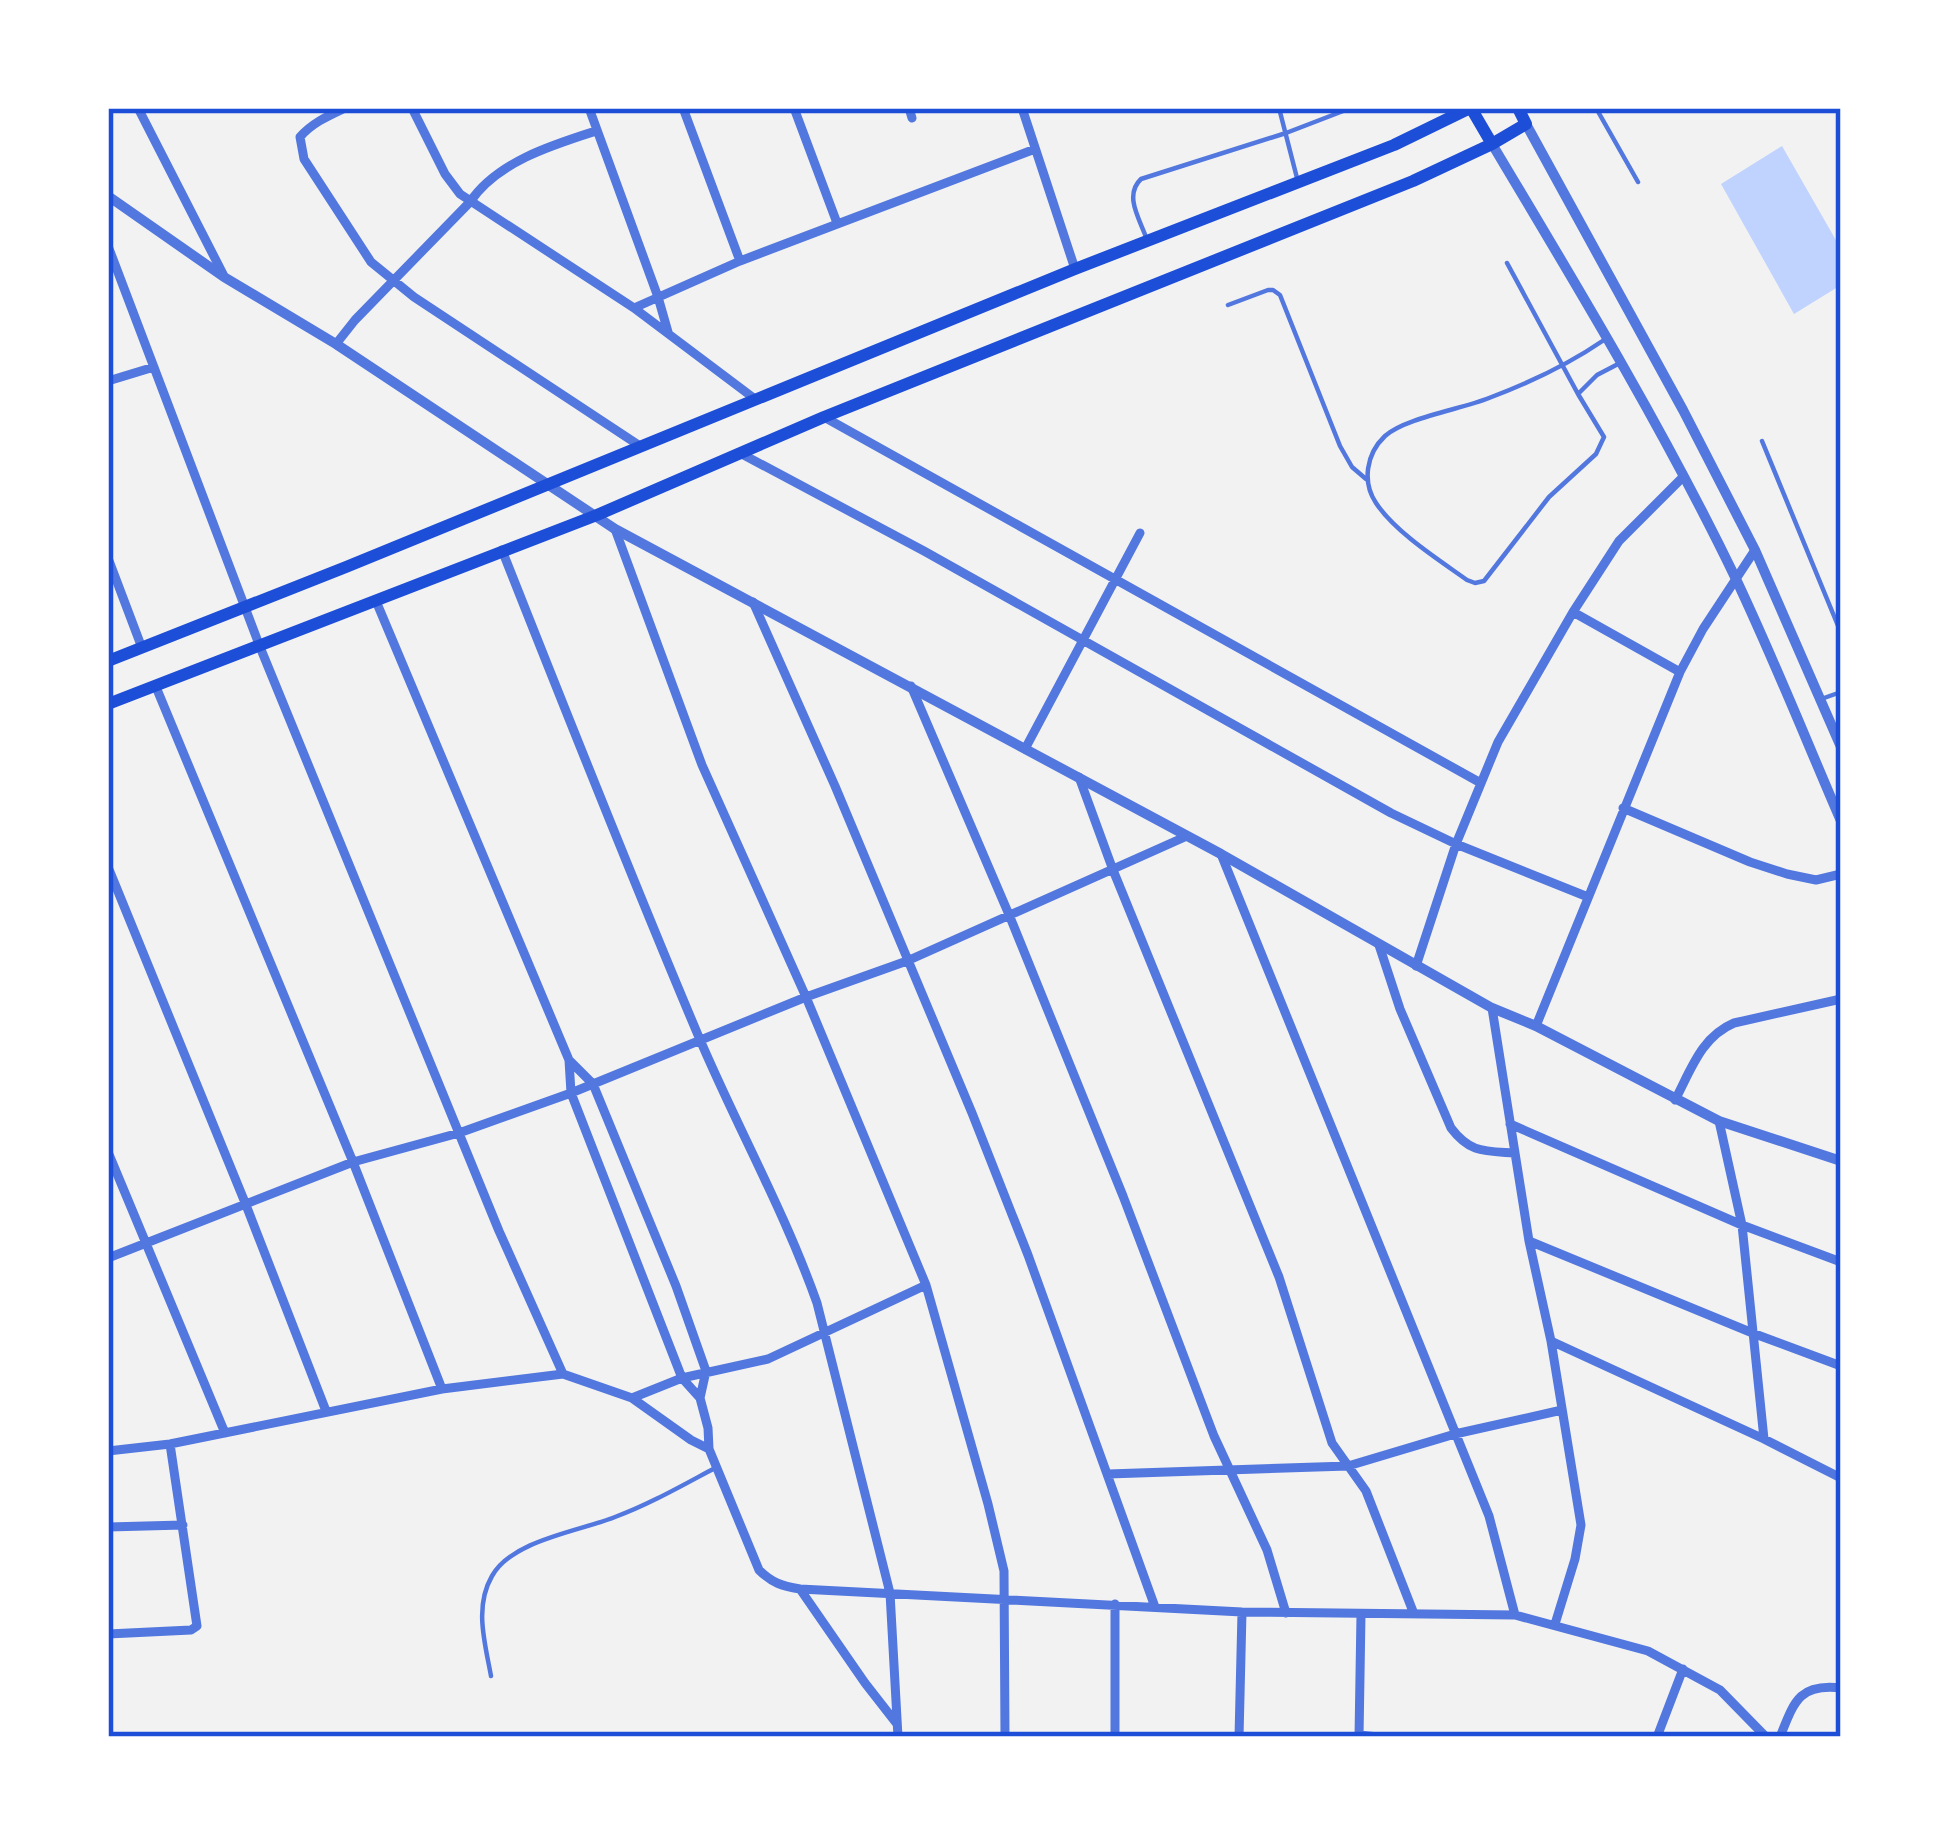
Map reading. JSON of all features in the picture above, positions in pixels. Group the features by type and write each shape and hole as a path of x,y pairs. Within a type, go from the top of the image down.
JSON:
{"main road":[{"path":"108,661 1415,136 1471,108 1492,144"},
{"path":"108,704 597,514 1413,181 1526,124 1518,108"}],"street":[{"path":"138,108 224,277"},
{"path":"345,108 299,136 304,159 371,262 447,320 640,446"},
{"path":"412,108 445,174 470,202 634,308 755,399"},
{"path":"590,108 668,332"},
{"path":"682,108 740,261"},
{"path":"794,108 837,223"},
{"path":"1022,108 1076,269"},
{"path":"1526,124 1755,550 1839,739"},
{"path":"336,344 484,184 529,156 596,131"},
{"path":"1492,144 1620,363 1736,579 1841,821"},
{"path":"634,308 740,261 1035,149"},
{"path":"108,196 224,277 336,344 615,529 1221,854 1492,1008 1719,1121 1841,1161"},
{"path":"108,246 260,647 563,1374"},
{"path":"108,381 154,367"},
{"path":"824,418 1479,782"},
{"path":"740,454 1083,639 1391,813 1588,897"},
{"path":"1416,966 1479,782 1522,697 1619,541 1683,478"},
{"path":"615,529 702,765 806,997 926,1285 999,1549 1005,1599 1005,1737"},
{"path":"1025,748 1140,533"},
{"path":"502,550 700,1040 803,1261 826,1331 890,1593 898,1737"},
{"path":"1536,1026 1680,672 1755,550"},
{"path":"108,558 142,648"},
{"path":"376,601 569,1060 571,1093 682,1378 700,1398 709,1449 759,1570 779,1586 800,1589 1242,1612 1515,1615 1648,1651 1720,1690 1766,1737"},
{"path":"753,602 972,1113 1155,1607"},
{"path":"1573,613 1680,672"},
{"path":"911,686 1124,1196 1202,1406 1267,1550 1286,1612"},
{"path":"156,687 442,1389"},
{"path":"1078,777 1279,1277 1332,1443 1366,1491 1414,1614"},
{"path":"1623,808 1787,874 1816,880 1841,874"},
{"path":"108,1258 353,1162 459,1133 571,1093 907,961 1186,836"},
{"path":"1221,854 1489,1516 1515,1615"},
{"path":"108,867 326,1412"},
{"path":"1379,945 1400,1010 1451,1128 1462,1143 1478,1150 1514,1154"},
{"path":"1675,1100 1703,1046 1719,1030 1841,998"},
{"path":"1492,1008 1581,1525 1555,1624"},
{"path":"569,1060 593,1084 676,1286 706,1371 700,1398"},
{"path":"1719,1121 1742,1225 1763,1439"},
{"path":"1510,1124 1742,1225 1841,1262"},
{"path":"108,1152 225,1433"},
{"path":"1529,1240 1841,1366"},
{"path":"632,1399 682,1378 768,1359 926,1285"},
{"path":"1551,1341 1841,1478"},
{"path":"108,1451 170,1444 442,1389 563,1374 632,1399 709,1449"},
{"path":"1108,1474 1348,1466 1455,1434 1562,1410"},
{"path":"108,1634 196,1628 198,1623 170,1444"},
{"path":"108,1527 183,1525"},
{"path":"800,1589 897,1724"},
{"path":"1115,1604 1115,1737"},
{"path":"1239,1737 1242,1612"},
{"path":"1361,1614 1359,1736 1378,1737"},
{"path":"1657,1737 1683,1669"},
{"path":"1780,1737 1804,1692 1841,1688"}],"lane":[{"path":"1279,108 1298,183"},
{"path":"1148,242 1132,194 1141,179 1351,108"},
{"path":"1596,108 1638,182"},
{"path":"1228,305 1268,290 1280,295 1340,446 1366,479 1374,500 1387,517 1475,583 1484,581 1498,566 1549,497 1601,446 1604,437 1507,263"},
{"path":"1366,479 1379,443 1392,431 1489,399 1562,366 1606,339"},
{"path":"1578,394 1597,375 1620,363"},
{"path":"1762,441 1841,633"},
{"path":"1820,700 1841,692"},
{"path":"491,1676 481,1616 484,1593 500,1564 527,1548 617,1516 716,1468"}],"water":[{"path":"1782,146 1841,249 1841,285 1794,314 1721,184"}]}
